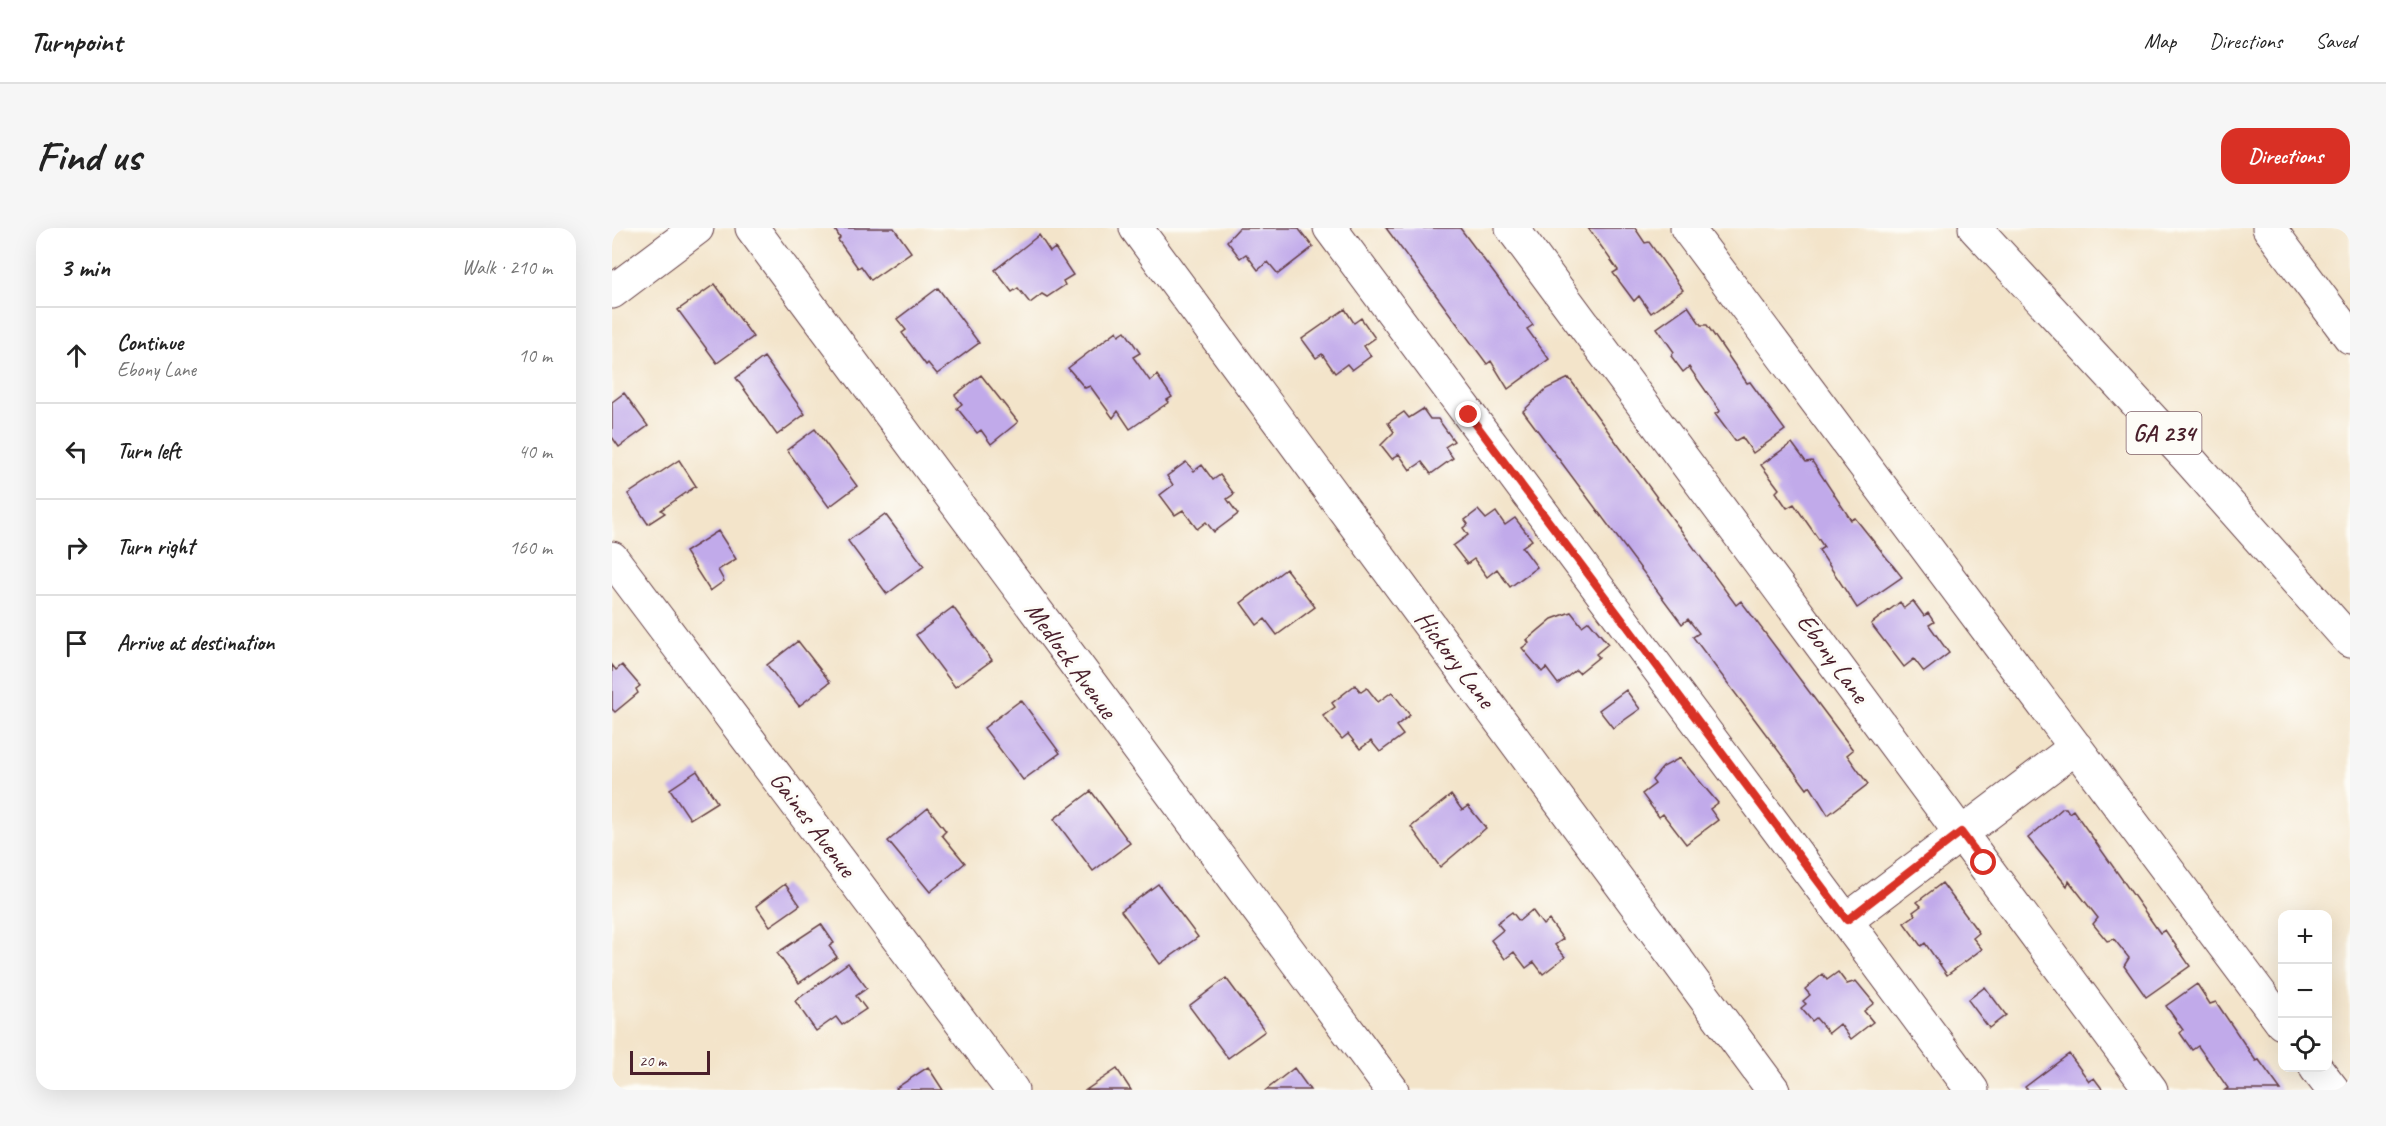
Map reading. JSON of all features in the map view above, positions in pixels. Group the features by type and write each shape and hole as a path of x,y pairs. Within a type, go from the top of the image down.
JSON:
{"street":[{"path":"612,292 698,228"},
{"name":"Medlock Avenue","path":"752,228 1392,1090"},
{"name":"Hickory Lane","path":"1136,228 1773,1090"},
{"path":"1330,228 1972,1090"},
{"name":"Ebony Lane","path":"1512,228 2151,1090"},
{"path":"1687,228 2279,1018"},
{"name":"GA 234","path":"1975,228 2185,455 2350,641"},
{"path":"2269,228 2350,337"},
{"name":"Gaines Avenue","path":"612,558 1012,1090"},
{"path":"1847,920 2076,747"},
{"path":"2319,1072 2333,1090"}],"building":[{"path":"834,228 894,228 911,252 871,280 861,266 858,268 838,240 840,238"},
{"path":"1239,228 1298,228 1313,247 1278,274 1268,262 1258,270 1246,254 1240,258 1227,241"},
{"path":"1386,228 1460,228 1533,325 1527,329 1549,359 1508,389 1491,361 1487,364"},
{"path":"1588,228 1635,228 1645,243 1649,242 1683,290 1651,313 1639,296 1634,301 1613,273 1618,270"},
{"path":"1039,235 1050,252 1055,248 1073,275 1063,281 1065,285 1047,297 1042,294 1030,303 1018,288 1012,292 995,270"},
{"path":"715,284 753,337 717,363 678,310"},
{"path":"938,288 979,343 937,374 928,363 926,365 902,333 906,330 897,319"},
{"path":"1688,306 1701,325 1707,325 1747,383 1750,382 1785,430 1753,453 1742,437 1735,441 1715,414 1720,411 1689,367 1683,372 1671,356 1674,352 1657,328"},
{"path":"1345,309 1354,323 1361,318 1375,338 1364,346 1371,356 1352,370 1347,364 1335,373 1322,354 1316,358 1302,339"},
{"path":"1117,331 1119,335 1125,331 1140,353 1133,357 1150,381 1157,375 1172,397 1167,400 1169,402 1130,429 1118,411 1113,418 1090,386 1085,388 1068,368"},
{"path":"764,357 805,414 777,435 736,378"},
{"path":"981,375 1018,422 991,444 981,430 977,433 957,408 962,404 955,395"},
{"path":"1569,378 1736,605 1741,601 1853,750 1847,755 1868,784 1828,815 1810,786 1807,789 1693,637 1699,633 1688,619 1682,624 1523,411 1546,389"},
{"path":"624,393 648,426 619,447 612,437 612,402"},
{"path":"1423,409 1430,419 1438,419 1454,441 1445,447 1453,458 1431,474 1422,462 1410,470 1399,454 1392,459 1381,445 1394,432 1388,423 1404,412 1409,418"},
{"path":"815,429 857,486 829,507 787,450"},
{"path":"1792,443 1806,462 1812,461 1851,520 1855,518 1902,577 1857,608 1819,550 1824,547 1794,504 1787,508 1776,492 1779,489 1761,465"},
{"path":"679,460 696,486 661,510 665,513 648,524 628,494"},
{"path":"1186,462 1194,471 1202,465 1213,480 1220,475 1234,494 1227,499 1238,514 1214,532 1206,522 1197,529 1183,510 1175,515 1160,495 1173,485 1167,476"},
{"path":"1478,510 1486,519 1496,512 1505,525 1515,518 1532,540 1522,547 1537,567 1510,587 1497,569 1487,577 1474,559 1467,564 1453,546 1468,535 1463,528 1468,524 1465,520"},
{"path":"885,514 924,566 887,594 848,541"},
{"path":"718,531 736,559 718,570 724,581 710,591 685,552"},
{"path":"1286,569 1315,607 1277,635 1265,619 1257,625 1241,603"},
{"path":"1913,601 1924,616 1928,613 1934,622 1929,625 1949,653 1924,672 1914,659 1904,667 1871,624 1900,602 1904,608"},
{"path":"953,607 992,660 955,687 916,635"},
{"path":"1571,612 1582,626 1589,621 1608,644 1596,654 1599,657 1579,673 1576,670 1558,684 1546,668 1542,672 1522,648 1529,643 1527,640 1552,619"},
{"path":"798,641 830,682 799,706 767,665"},
{"path":"612,665 616,670 622,665 640,686 636,689 638,693 615,712 612,709"},
{"path":"1355,685 1361,692 1367,688 1378,702 1392,692 1410,715 1396,726 1403,735 1380,752 1371,741 1360,749 1348,734 1342,739 1323,716 1335,707 1332,703"},
{"path":"1626,690 1640,709 1613,728 1599,710"},
{"path":"1021,700 1060,753 1023,780 984,728"},
{"path":"1680,758 1718,803 1710,809 1718,820 1686,844 1663,814 1659,817 1642,794 1655,784 1652,780 1663,767"},
{"path":"697,771 717,802 690,819 670,789"},
{"path":"1091,791 1130,843 1093,871 1054,819"},
{"path":"1451,795 1462,810 1468,806 1486,828 1440,867 1411,827"},
{"path":"928,808 946,831 942,835 965,863 930,892 888,841"},
{"path":"2063,808 2066,808 2069,813 2073,810 2160,933 2165,930 2190,966 2146,997 2124,966 2129,958 2114,939 2107,941 2093,924 2098,918 2069,881 2067,886 2028,838"},
{"path":"1942,883 1979,933 1973,938 1982,949 1947,975 1925,943 1921,946 1904,923 1915,915 1913,912 1921,906 1917,902"},
{"path":"785,884 800,905 770,926 756,906"},
{"path":"1158,884 1198,937 1160,964 1121,911"},
{"path":"1532,910 1543,925 1549,920 1563,939 1555,945 1565,957 1543,974 1534,962 1526,968 1514,952 1505,959 1491,940 1503,930 1497,923 1512,912 1519,921"},
{"path":"821,924 834,943 829,946 837,957 799,983 777,953"},
{"path":"848,963 867,988 856,996 866,1009 842,1025 836,1017 816,1031 795,1001"},
{"path":"1838,972 1847,984 1856,981 1874,1003 1864,1011 1873,1022 1851,1039 1840,1024 1829,1033 1816,1018 1812,1021 1801,1008 1806,1004 1803,1001 1810,995 1805,989 1823,974 1827,980"},
{"path":"1226,978 1265,1031 1228,1058 1189,1006"},
{"path":"2197,984 2210,1004 2216,1002 2256,1061 2259,1060 2281,1090 2225,1090 2228,1088 2198,1046 2192,1050 2180,1033 2183,1030 2166,1006"},
{"path":"1985,987 2006,1015 1989,1028 1968,1000"},
{"path":"2069,1054 2089,1081 2094,1078 2103,1090 2028,1090 2025,1087"},
{"path":"928,1067 943,1090 898,1090 896,1088"},
{"path":"1294,1068 1310,1090 1266,1090"},
{"path":"1117,1069 1131,1090 1086,1090"}],"route":[{"path":"1469,415 1847,920 1961,832 1984,863"}]}
